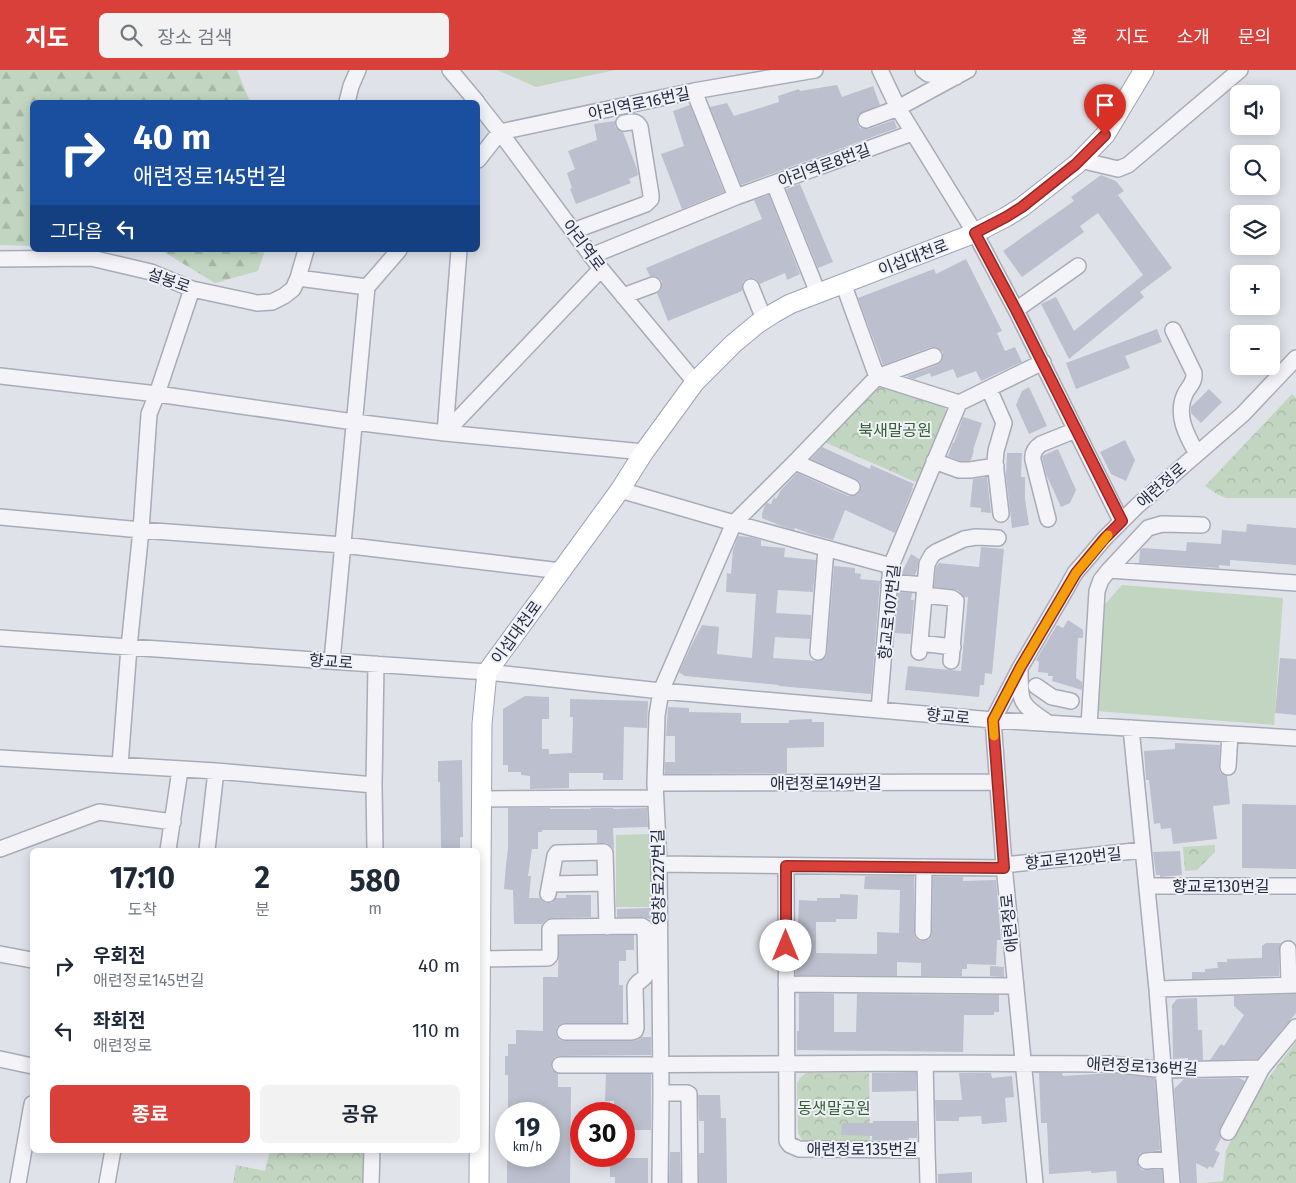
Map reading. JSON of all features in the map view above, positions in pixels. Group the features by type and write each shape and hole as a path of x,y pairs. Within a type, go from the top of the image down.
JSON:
{"main road":[{"name":"이섭대천로","path":"480,972 482,724 487,672 620,490 644,452 695,382 733,344 764,320 790,304 975,233 1022,207 1080,160 1105,135 1144,70"},
{"name":"이섭대천로","path":"479,1153 479,1183"}],"street":[{"path":"348,100 358,70"},
{"name":"아리역로","path":"450,70 475,100"},
{"name":"아리역로16번길","path":"500,132 694,91 815,70"},
{"path":"880,70 912,133 975,233 1043,362 1122,521"},
{"path":"923,70 928,74 962,73"},
{"path":"1080,160 1118,169 1128,165 1240,70"},
{"path":"866,120 898,108 962,73"},
{"path":"694,91 736,197"},
{"name":"아리역로","path":"480,107 601,269 695,382"},
{"path":"573,231 646,204 651,199 640,128 638,124 633,122 624,123"},
{"path":"480,157 500,132"},
{"name":"아리역로8번길","path":"591,256 736,197 912,133"},
{"path":"776,191 818,293"},
{"name":"설봉로","path":"0,259 91,258 152,272 192,288 257,303 272,302 284,296 293,288 305,252"},
{"path":"332,661 366,287 397,252"},
{"path":"445,433 459,252"},
{"path":"1016,310 1078,266"},
{"path":"445,433 601,269"},
{"path":"298,278 366,287"},
{"path":"843,283 877,377"},
{"path":"623,296 653,285"},
{"path":"751,287 764,320"},
{"path":"120,765 129,647 141,530 149,414 192,288"},
{"name":"애련정로","path":"1173,330 1194,374 1194,381 1184,397 1181,411 1186,431 1198,454"},
{"path":"661,691 734,523 796,462 877,377 934,356"},
{"name":"애련정로","path":"1035,1183 1004,867 993,720 1020,668 1076,573 1104,539 1137,506 1243,414 1296,358"},
{"path":"877,377 959,403 1043,362"},
{"path":"0,376 157,394 445,433 644,452"},
{"path":"988,389 1004,423 996,451 1002,514"},
{"name":"향교로107번길","path":"879,710 891,566 959,403"},
{"path":"1048,519 1033,460 1033,453 1041,444 1076,430"},
{"path":"934,461 959,470 996,466"},
{"path":"796,462 852,487"},
{"path":"620,490 891,566"},
{"path":"0,517 342,545 561,571"},
{"path":"1089,726 1097,591 1101,580 1148,528 1162,524 1202,525"},
{"path":"889,582 925,590 956,601 952,654 919,648 925,590 929,560 936,552 970,537 998,538"},
{"path":"818,652 826,548"},
{"path":"1109,570 1296,583"},
{"name":"향교로","path":"0,638 487,672 661,691 993,720 1043,720 1089,726 1296,738"},
{"path":"375,848 376,664"},
{"path":"1020,668 1022,700 1026,706 1043,720 1052,697"},
{"path":"1036,686 1052,697 1071,701"},
{"name":"영창로227번길","path":"660,1183 659,864 655,790 657,716 661,691"},
{"name":"향교로120번길","path":"1131,728 1157,989 1172,1183"},
{"path":"1228,768 1230,734"},
{"path":"0,758 216,771 374,784"},
{"path":"168,848 180,770"},
{"path":"207,848 216,771"},
{"name":"애련정로149번길","path":"655,790 998,782"},
{"path":"482,799 655,790"},
{"path":"0,849 98,812 173,822"},
{"name":"향교로120번길","path":"659,864 1004,867 1143,850"},
{"path":"606,882 549,889 555,856 558,853 602,851 605,853 606,882 607,926"},
{"name":"애련정로135번길","path":"786,866 787,1141 790,1145 799,1149 927,1150"},
{"path":"923,932 924,867"},
{"name":"향교로130번길","path":"1147,886 1296,886"},
{"path":"481,959 548,959 550,956 551,927 642,926 646,929 646,975 645,978 637,983 636,987 635,1030 632,1032 565,1032"},
{"path":"1157,989 1292,985 1288,949"},
{"path":"0,954 30,960"},
{"path":"786,984 1016,986"},
{"path":"1228,1132 1262,1068 1296,1027"},
{"path":"0,1059 30,1066"},
{"name":"애련정로135번길","path":"925,1063 928,1183"},
{"path":"560,1065 1023,1063"},
{"name":"애련정로136번길","path":"1023,1063 1111,1064 1164,1070 1262,1068"},
{"path":"661,1093 689,1094 690,1183"},
{"path":"18,1183 30,1115"},
{"path":"107,1183 112,1153"},
{"path":"371,1183 372,1153"},
{"path":"1146,1161 1170,1159"}],"green space":[{"path":"0,70 237,70 249,100 30,100 30,246 0,245"},
{"path":"497,70 615,70 536,87"},
{"path":"164,252 264,252 258,271 215,283"},
{"name":"북새말공원","path":"878,381 944,406 946,411 918,483 822,441"},
{"path":"1292,394 1296,398 1296,498 1226,498 1205,486"},
{"path":"887,417 892,442 877,445 872,421"},
{"path":"1122,585 1283,598 1274,725 1096,711 1104,605"},
{"path":"651,834 652,907 616,907 616,835"},
{"path":"1215,845 1215,852 1197,870 1185,871 1183,847"},
{"path":"1296,1042 1296,1183 1202,1183 1223,1181 1226,1150 1256,1094"},
{"name":"동샛말공원","path":"806,1073 869,1073 870,1143 804,1143 798,1133 797,1083"},
{"path":"269,1153 366,1153 364,1183 233,1183 236,1165 265,1171"}],"building":[{"path":"837,85 842,97 873,86 880,105 859,114 857,123 860,128 869,129 894,120 897,128 741,185 710,107 727,103 734,116 779,102 778,96 799,89 800,91"},
{"path":"690,105 724,192 682,209 661,154 684,146 673,111"},
{"path":"615,121 616,128 623,132 638,175 629,179 631,183 576,204 570,189 572,188 567,173 575,169 568,151 597,140 594,124"},
{"path":"1101,175 1116,181 1124,191 1118,195 1172,268 1140,292 1144,297 1069,359 1041,304 1056,297 1074,331 1143,275 1098,213 1080,226 1084,232 1022,277 1003,251 1074,201 1071,197"},
{"path":"800,184 833,262 818,268 786,189"},
{"path":"769,195 800,274 787,280 785,273 760,284 756,279 748,278 743,282 742,291 668,321 657,293 662,287 662,281 655,276 650,276 646,268 762,219 754,200"},
{"path":"966,259 1002,331 997,333 1005,351 1015,347 1022,362 981,381 976,371 957,378 953,369 931,377 930,373 914,379 908,377 941,362 943,352 935,347 883,365 858,298 934,269 936,274"},
{"path":"1157,329 1162,342 1125,356 1130,368 1076,389 1066,363"},
{"path":"1029,387 1047,426 1029,434 1016,405 1022,391"},
{"path":"1209,389 1222,402 1201,423 1191,413 1191,407"},
{"path":"963,417 982,423 971,460 969,461 961,461 948,456"},
{"path":"1125,440 1135,460 1126,481 1111,474 1100,452"},
{"path":"822,447 870,469 871,465 914,484 895,533 845,510 833,540 795,528 794,530 781,526 762,518 765,505 767,503 771,504 774,497 776,499 781,490 797,473 848,496 858,494 861,486 860,482 856,479 811,459"},
{"path":"1058,449 1076,490 1070,503 1061,507 1046,474 1042,457"},
{"path":"1007,453 1022,453 1021,477 1025,477 1025,499 1029,525 1012,528 1006,476"},
{"path":"987,477 991,513 981,512 981,508 970,507 973,479"},
{"path":"1247,524 1296,528 1296,565 1230,560 1230,566 1219,565 1219,568 1139,563 1140,550 1143,548 1186,551 1187,542 1221,544 1222,530 1246,532"},
{"path":"738,536 761,540 761,546 785,548 784,557 816,560 813,592 778,590 776,613 811,615 810,639 775,637 773,658 819,661 826,657 834,566 855,568 855,573 861,574 860,579 880,581 871,694 685,676 679,672 702,625 719,627 717,654 752,658 756,594 726,592 727,573 731,574 733,550"},
{"path":"981,547 1004,549 992,674 985,673 984,685 980,685 979,697 905,690 908,666 961,671 968,597 964,597 958,590 934,587 936,567 939,563 979,567"},
{"path":"911,554 919,559 915,575 901,574"},
{"path":"898,592 912,593 911,600 914,600 911,634 895,633"},
{"path":"1068,620 1083,630 1083,638 1078,638 1076,678 1082,682 1082,690 1052,681 1053,676 1048,676 1048,673 1038,672 1039,662 1036,660 1057,625 1063,628"},
{"path":"1280,658 1296,659 1296,715 1275,713"},
{"path":"525,696 549,697 549,719 542,719 542,749 549,749 549,754 572,753 573,717 570,717 570,699 648,701 647,728 624,727 623,780 603,780 603,773 569,773 569,788 530,789 530,776 521,775 521,772 508,772 508,765 503,765 503,709"},
{"path":"668,707 689,708 689,712 741,713 741,723 789,723 789,720 812,719 812,722 824,722 824,747 787,748 787,773 665,774 665,762 675,762 675,736 666,736"},
{"path":"1175,743 1220,745 1219,767 1220,772 1227,776 1230,804 1213,806 1217,839 1173,844 1171,828 1161,829 1160,823 1154,824 1149,780 1146,780 1144,751 1175,749"},
{"path":"462,760 463,837 460,837 460,848 441,847 438,761"},
{"path":"1242,804 1296,805 1296,869 1242,868"},
{"path":"508,808 647,808 648,827 613,828 614,849 607,843 597,843 597,830 542,830 542,832 538,832 538,849 532,849 528,876 531,876 529,898 540,898 542,901 552,903 556,898 566,898 566,895 591,895 591,917 552,918 542,924 514,924 513,890 504,889 508,848"},
{"path":"1180,851 1182,875 1160,877 1160,875 1156,875 1153,852"},
{"path":"865,876 914,876 914,932 915,937 922,941 928,940 932,933 933,877 963,877 963,881 996,880 1001,940 997,940 996,965 967,964 967,969 962,969 962,976 921,976 921,963 897,962 897,976 796,975 799,900 817,901 817,898 840,898 840,894 858,895 857,919 836,919 836,922 816,922 816,953 877,954 877,932 899,933 900,890 864,889"},
{"path":"650,908 650,919 642,917 617,917 617,909"},
{"path":"634,935 634,950 626,950 626,961 619,961 619,985 623,985 623,1023 561,1024 557,1027 556,1032 560,1040 632,1041 642,1037 651,1037 651,1055 555,1057 551,1066 552,1070 558,1074 558,1087 571,1087 570,1183 507,1183 507,1167 560,1167 560,1102 508,1102 508,1075 505,1075 505,1056 508,1056 508,1044 516,1044 516,1030 543,1031 543,977 558,977 559,936"},
{"path":"1266,943 1281,943 1279,949 1279,976 1192,979 1192,972 1205,972 1205,969 1218,968 1217,962 1227,962 1227,959 1262,958 1262,946"},
{"path":"990,966 1004,967 1004,977 990,976"},
{"path":"799,993 834,994 834,1032 856,1032 857,994 999,995 999,1012 994,1012 994,1015 964,1015 963,1052 797,1050"},
{"path":"1296,994 1296,1013 1258,1059 1210,1060 1221,1044 1224,1046 1244,1015 1234,1006 1234,996"},
{"path":"1197,998 1198,1030 1202,1030 1203,1060 1173,1059 1172,1005 1177,999"},
{"path":"916,1072 916,1091 872,1092 872,1073"},
{"path":"959,1073 991,1073 992,1078 1012,1076 1014,1097 1005,1098 1007,1122 982,1124 981,1116 959,1117 959,1121 936,1121 935,1100 962,1100"},
{"path":"1039,1073 1062,1073 1063,1076 1110,1073 1155,1078 1160,1150 1141,1153 1137,1161 1142,1170 1162,1169 1163,1183 1117,1183 1116,1171 1049,1174 1047,1123 1041,1123"},
{"path":"606,1074 651,1074 651,1130 635,1130 635,1102 605,1101"},
{"path":"1239,1078 1245,1081 1220,1128 1221,1138 1215,1150 1220,1153 1213,1168 1209,1166 1208,1169 1196,1163 1197,1183 1181,1183 1174,1089 1184,1079"},
{"path":"698,1095 720,1095 721,1118 726,1118 727,1183 699,1183 699,1153 704,1153 704,1121 699,1121"},
{"path":"873,1121 917,1121 917,1138 908,1138 909,1140 872,1140 872,1136 841,1135 842,1123 873,1123"},
{"path":"670,1152 680,1152 681,1183 669,1183"},
{"path":"635,1158 648,1158 648,1183 615,1183 615,1177 610,1177 610,1167 635,1167"},
{"path":"972,1172 972,1183 938,1183 938,1174"}],"slow traffic":[{"path":"994,736 993,720 1020,668 1076,573 1108,535"}],"route":[{"path":"786,946 786,866 1004,868 993,720 1020,668 1076,573 1104,539 1122,521 1016,310 975,233 1022,207 1076,164 1105,135"}]}
